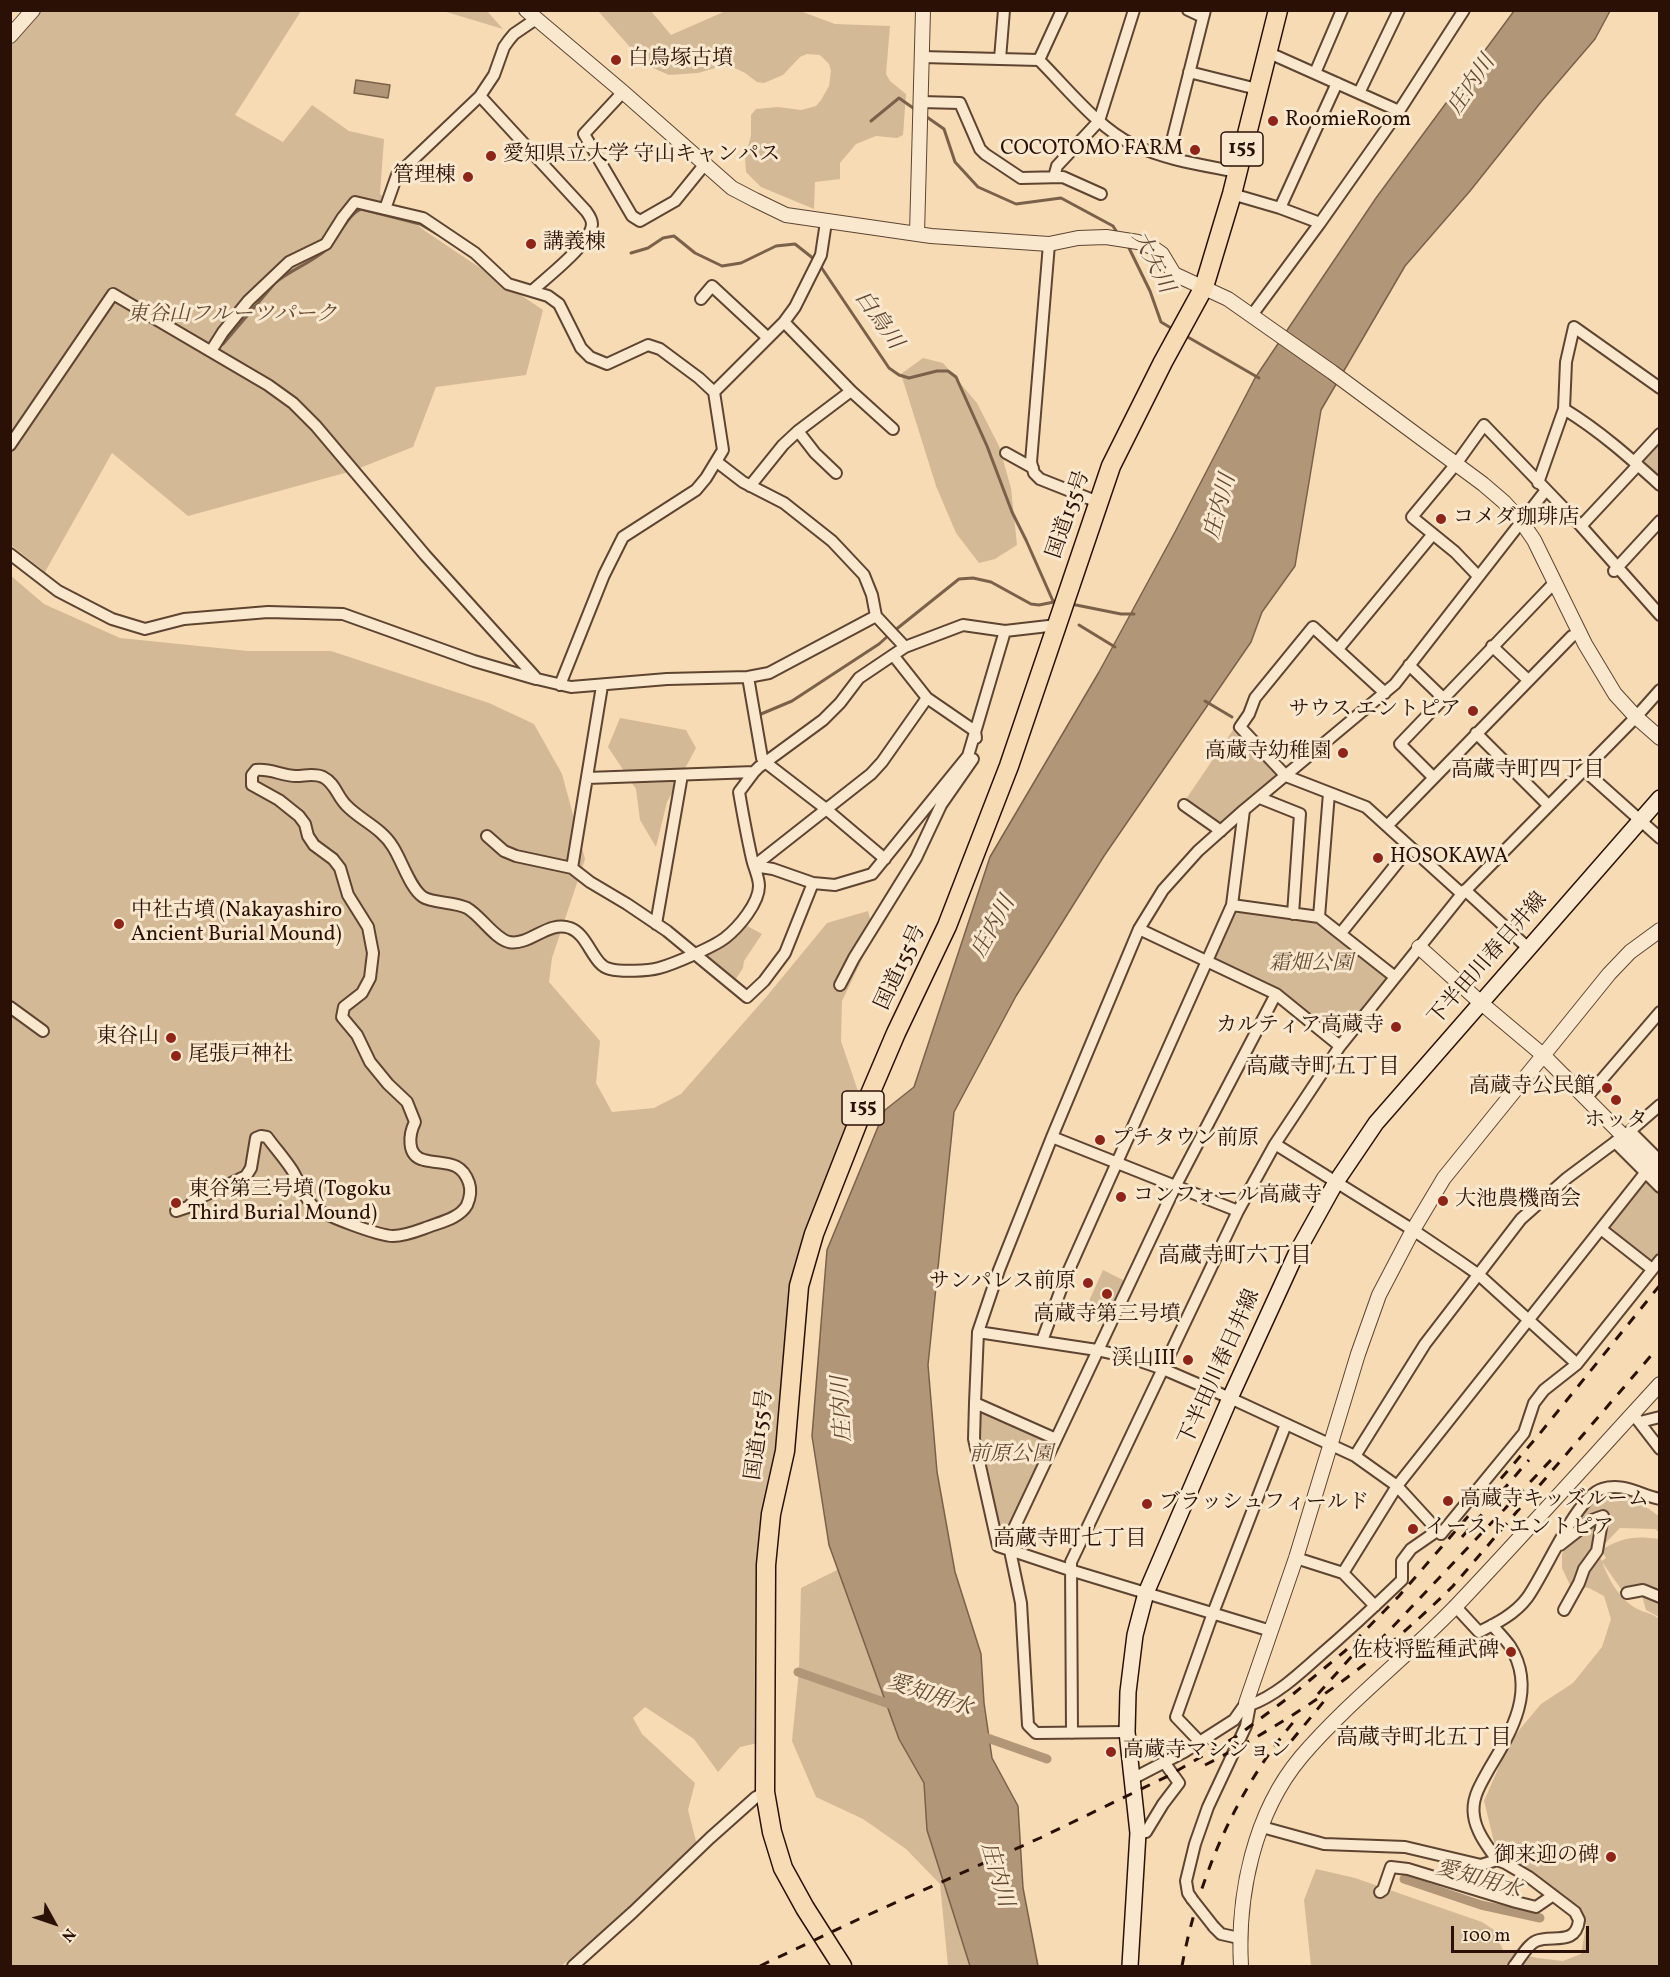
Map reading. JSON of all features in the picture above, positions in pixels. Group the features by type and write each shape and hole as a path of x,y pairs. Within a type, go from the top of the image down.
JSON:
{"highway":[{"name":"国道155号","path":"842,1966 783,1869 772,1832 765,1791 767,1544 785,1451 799,1286 806,1257 858,1122 896,1033 947,926 1009,766 1111,466 1125,435 1204,287 1232,194 1278,10"}],"main road":[{"name":"下半田川春日井線","path":"1130,1966 1138,1833 1127,1732 1135,1635 1157,1562 1230,1398 1296,1254 1336,1182 1376,1123 1659,798"}],"street":[{"path":"10,36 33,10"},
{"path":"917,234 923,10"},
{"path":"1000,59 1004,10"},
{"path":"1039,60 1062,10"},
{"path":"1054,177 1057,166 1100,121 1134,10"},
{"path":"1168,157 1204,14 1188,10"},
{"path":"1315,73 1342,10"},
{"path":"1359,93 1399,10"},
{"path":"1252,315 1399,111 1464,10"},
{"path":"385,209 393,182 404,167 480,96 494,75 504,47 531,15 732,188 786,215 917,234 1049,244 1078,238 1106,237 1138,242 1162,254 1174,274 1228,299 1252,315 1456,464 1504,502 1521,520 1534,540 1585,644 1615,694 1659,738"},
{"path":"1267,52 1399,111"},
{"path":"922,57 1039,60 1100,121 1136,147 1168,157 1237,172"},
{"path":"1189,72 1257,89"},
{"path":"1280,208 1337,83"},
{"path":"622,92 584,134 632,216 640,221 675,201 705,164"},
{"path":"480,96 591,219 592,226 585,241 532,291"},
{"path":"921,100 960,103 980,149 1021,178 1063,177 1101,194"},
{"path":"1232,194 1320,223"},
{"path":"211,351 249,300 289,262 326,244 355,202 423,218 475,253 508,284 548,296 559,304 581,348 590,357 607,364 648,345 660,350 699,378 714,392 723,450 717,462 696,490 622,537 604,575 560,685"},
{"path":"714,392 784,322 795,307 821,255 826,222"},
{"path":"1049,244 1030,462 1040,479 1098,502"},
{"path":"701,299 712,286 768,338"},
{"path":"10,445 113,294 268,385 301,410 425,555 537,679"},
{"path":"784,322 851,391 893,429"},
{"path":"1271,1631 999,1546 974,1439 978,1332 999,1270 1052,1137 1140,929 1163,890 1198,851 1244,810 1395,684 1521,520 1542,486 1564,410 1566,362 1574,327 1659,388"},
{"path":"750,486 783,445 851,391"},
{"path":"1564,410 1587,423 1659,485"},
{"path":"1478,576 1455,552 1413,517 1484,425 1581,526 1616,569 1658,608"},
{"path":"798,431 815,453 837,473"},
{"path":"1581,526 1659,434"},
{"path":"1006,453 1033,468"},
{"path":"717,462 750,486 784,503 832,541 857,566 869,585 876,616 902,643"},
{"path":"1616,569 1659,522"},
{"path":"1338,649 1432,534"},
{"path":"10,554 58,591 112,619 145,629 184,619 268,612 343,614 474,662 571,687 667,679 748,677 769,673 876,616"},
{"path":"1433,777 1400,744 1555,582"},
{"path":"176,1211 246,1176 253,1162 256,1138 261,1136 267,1137 291,1169 314,1207 378,1234 406,1235 449,1219 465,1208 469,1200 470,1186 465,1173 452,1164 417,1158 410,1141 415,1122 407,1102 369,1062 357,1035 342,1017 344,1007 362,993 370,978 373,953 368,927 348,895 340,868 308,837 305,824 300,816 279,800 252,785 252,775 256,770 264,769 295,776 313,775 323,778 334,786 346,806 380,832 393,846 420,895 426,899 467,908 501,938 510,942 522,941 554,927 570,928 581,936 602,966 610,969 656,969 670,965 725,938 756,902 759,885 753,866 739,792 765,762 823,720 840,703 859,678 893,656 902,643 963,625 1005,631 1057,625"},
{"path":"1385,693 1313,627 1255,699 1240,727 1286,776 1366,807 1528,948"},
{"path":"753,866 773,869 813,883 835,885 855,881 872,874 968,756 1005,631"},
{"path":"1387,826 1572,636"},
{"path":"1492,646 1528,680"},
{"path":"840,986 854,958 916,858 941,805 973,759 977,743 975,731 927,698 893,656"},
{"path":"1409,665 1443,698"},
{"path":"748,677 762,758 885,860"},
{"path":"572,868 602,686"},
{"path":"1072,1732 1071,1562 1238,1211 1275,1144 1340,1046 1463,892 1636,717 1659,690"},
{"path":"753,866 871,774 927,698"},
{"path":"1476,733 1548,805"},
{"path":"1584,770 1659,838"},
{"path":"587,778 754,772"},
{"path":"656,924 682,775"},
{"path":"1319,917 1329,793"},
{"path":"1260,798 1300,814 1293,914"},
{"path":"1184,805 1221,831"},
{"path":"1042,1341 1064,1281 1232,905 1244,810"},
{"path":"487,836 504,851 516,856 572,868 656,924 747,998 764,981 785,953 813,883"},
{"path":"1341,933 1410,847"},
{"path":"1232,905 1319,917 1395,977"},
{"path":"1140,929 1275,994 1340,1046"},
{"path":"1239,1938 1221,1934 1214,1927 1188,1893 1186,1881 1208,1807 1246,1726 1248,1704 1296,1558 1358,1354 1379,1295 1413,1230 1444,1178 1609,974 1630,952 1659,930"},
{"path":"1419,947 1543,1055 1623,1136 1652,1173 1659,1187"},
{"path":"1127,1732 1036,1734 1028,1725 1021,1603 1008,1541 1175,1187 1275,994"},
{"path":"10,1007 43,1032"},
{"path":"1586,1098 1659,1012"},
{"path":"1354,1456 1425,1344 1521,1219 1567,1178 1623,1136 1659,1104"},
{"path":"1623,1136 1659,1161"},
{"path":"1052,1137 1238,1211"},
{"path":"1275,1144 1413,1230 1479,1275 1577,1364"},
{"path":"1343,1573 1397,1486 1601,1229 1652,1173"},
{"path":"978,1332 1097,1350 1131,1358 1230,1398 1354,1456 1397,1486 1441,1534 1524,1433 1534,1403 1544,1390 1577,1364 1656,1264 1601,1229"},
{"path":"1241,1966 1239,1938 1246,1886 1262,1827 1276,1796 1300,1759 1336,1719 1455,1606 1636,1418 1659,1384"},
{"path":"975,1402 1056,1439"},
{"path":"1636,1418 1659,1417"},
{"path":"1636,1418 1659,1449"},
{"path":"1200,1742 1176,1717 1213,1613 1286,1424"},
{"path":"1455,1606 1479,1632 1514,1612 1527,1598 1557,1544 1591,1494 1614,1487 1626,1488 1659,1499"},
{"path":"1557,1544 1571,1537 1592,1520 1604,1516 1600,1554 1590,1558 1564,1610"},
{"path":"1132,1779 1200,1742 1234,1720 1248,1704 1266,1698 1301,1672 1402,1580 1402,1561 1411,1549 1437,1531"},
{"path":"1296,1558 1343,1573 1375,1606"},
{"path":"1627,1593 1643,1590 1659,1597"},
{"path":"1492,1625 1509,1645 1520,1668 1522,1683 1520,1708 1515,1722 1482,1781 1473,1804 1475,1823 1497,1860 1529,1877 1575,1912 1579,1920 1579,1926 1575,1932 1566,1937 1538,1940 1531,1944 1514,1966"},
{"path":"1138,1833 1146,1832 1179,1783 1164,1762"},
{"path":"573,1966 710,1838 765,1791"},
{"path":"1262,1827 1324,1844 1414,1848 1481,1865 1497,1860"},
{"path":"1380,1892 1383,1890 1391,1867 1407,1869 1536,1907 1552,1896"}],"green space":[{"path":"728,10 800,11 835,24 890,26 886,74 890,81 906,94 903,135 897,138 876,136 856,144 840,163 840,179 815,182 814,209 761,187 746,172 745,157 751,136 751,115 756,109 778,107 801,110 816,106 821,100 829,86 831,71 829,64 820,55 807,54 800,57 783,75 764,83 757,82 733,67 669,75 646,65 598,11 651,11 671,35"},
{"name":"東谷山フルーツパーク","path":"41,11 301,11 235,115 283,142 312,105 349,131 384,139 380,194 425,231 543,310 526,375 436,387 413,447 352,471 188,516 112,453 45,572 11,545 11,45 25,26"},
{"path":"443,11 487,11 503,29"},
{"path":"923,358 943,363 977,403 999,446 1011,488 1017,545 995,559 979,563 956,533 936,486 901,374"},
{"path":"1659,437 1659,482 1639,464"},
{"path":"10,575 44,604 120,638 248,651 331,651 489,703 534,724 562,774 585,859 552,958 549,982 600,1041 596,1083 612,1112 654,1108 681,1094 827,923 868,911 874,934 842,1001 841,1041 861,1100 834,1178 802,1240 793,1273 788,1310 781,1429 761,1535 756,1582 758,1743 740,1747 718,1772 694,1739 645,1707 633,1718 642,1734 695,1783 688,1810 697,1845 634,1908 561,1966 11,1966"},
{"path":"620,718 686,730 696,748 667,802 656,847 640,820 636,789 608,747"},
{"path":"1235,727 1277,772 1276,778 1220,823 1215,824 1184,802"},
{"name":"霜畑公園","path":"1237,910 1317,919 1386,975 1386,979 1341,1035 1337,1035 1279,989 1216,959 1214,955 1232,913"},
{"path":"740,922 762,934 744,961 743,968 732,985 694,953"},
{"path":"1645,1181 1649,1181 1659,1192 1659,1251 1653,1259 1649,1260 1611,1230 1610,1225"},
{"path":"1103,1270 1125,1281 1106,1322 1084,1312"},
{"name":"前原公園","path":"982,1410 1048,1439 1049,1444 1004,1538 1001,1538 978,1440 978,1411"},
{"path":"1609,1494 1630,1496 1659,1516 1659,1532 1655,1529 1620,1528 1597,1552 1602,1561 1606,1558 1601,1550 1616,1542 1635,1538 1659,1539 1659,1617 1646,1610 1641,1592 1626,1596 1602,1562 1611,1582 1625,1600 1637,1609 1659,1619 1659,1966 1311,1966 1304,1900 1316,1869 1355,1878 1482,1922 1494,1930 1503,1950 1563,1961 1581,1954 1586,1926 1581,1914 1495,1846 1484,1801 1505,1753 1520,1729 1541,1704 1573,1683 1602,1647 1611,1619 1604,1596 1589,1588 1570,1585 1562,1568 1562,1555 1569,1533 1593,1502"},
{"path":"849,1564 1004,1966 948,1966 940,1884 906,1849 863,1819 816,1797 792,1741 799,1670 801,1588"}],"water":[{"name":"庄内川","path":"1514,11 1610,11 1595,39 1405,266 1321,410 1295,566 1262,612 1251,642 1104,856 1016,996 954,1112 928,1365 937,1472 955,1572 981,1654 984,1703 992,1758 1018,1806 1023,1888 1038,1966 970,1966 927,1830 924,1783 899,1739 829,1545 812,1436 827,1250 885,1110 914,1087 990,857 1099,672 1255,378 1376,198"},
{"path":"356,80 390,85 388,98 354,93"}],"waterway":[{"name":"大矢川","path":"871,121 899,98 916,110"},
{"name":"大矢川","path":"924,115 944,129 955,162 978,187 1016,204 1061,198 1113,226 1118,234"},
{"path":"223,344 275,283 327,249 352,216 361,209 420,224 437,234"},
{"name":"白鳥川","path":"631,253 648,248 663,238 674,236 695,253 722,266 741,263 776,246 795,244 814,259"},
{"name":"大矢川","path":"1128,246 1150,291 1161,322 1171,328"},
{"name":"白鳥川","path":"819,264 889,368 909,378 937,371 948,371 956,377 987,446 1012,512 1053,601 1056,602"},
{"name":"大矢川","path":"1186,336 1259,378"},
{"path":"894,631 959,579 973,578 991,582 1031,604 1054,602"},
{"name":"白鳥川","path":"1071,604 1121,614 1134,614"},
{"path":"1079,625 1115,647"},
{"path":"761,714 792,701 879,644 889,635"},
{"path":"1205,701 1232,717"},
{"name":"愛知用水","path":"798,1672 895,1706"},
{"name":"愛知用水","path":"979,1735 1047,1759"},
{"name":"愛知用水","path":"1404,1879 1481,1905 1540,1918"}],"railway":[{"path":"760,1966 1040,1838 1168,1776 1237,1736 1292,1695 1345,1651 1399,1596 1537,1437 1660,1285"},
{"path":"1205,1765 1306,1707 1366,1663 1424,1614 1453,1586 1655,1351"},
{"path":"1462,1537 1529,1460"},
{"path":"1365,1656 1551,1460"},
{"path":"1318,1694 1360,1647"},
{"path":"1279,1756 1325,1700"},
{"path":"1182,1966 1198,1900 1223,1835 1256,1774 1296,1719"}],"place":[{"name":"白鳥塚古墳","path":"616,60"},
{"name":"RoomieRoom","path":"1273,121"},
{"name":"COCOTOMO FARM","path":"1195,150"},
{"name":"愛知県立大学 守山キャンパス","path":"491,156"},
{"name":"管理棟","path":"468,177"},
{"name":"講義棟","path":"531,244"},
{"name":"コメダ珈琲店","path":"1441,519"},
{"name":"サウス エントピア","path":"1473,711"},
{"name":"高蔵寺幼稚園","path":"1343,753"},
{"name":"HOSOKAWA","path":"1378,858"},
{"name":"中社古墳 (Nakayashiro Ancient Burial Mound)","path":"119,924"},
{"name":"カルティア高蔵寺","path":"1396,1027"},
{"name":"東谷山","path":"171,1038"},
{"name":"尾張戸神社","path":"176,1056"},
{"name":"高蔵寺公民館","path":"1607,1088"},
{"name":"ホッタ","path":"1616,1100"},
{"name":"プチタウン前原","path":"1100,1140"},
{"name":"コンフォール高蔵寺","path":"1121,1197"},
{"name":"大池農機商会","path":"1443,1201"},
{"name":"東谷第三号墳 (Togoku Third Burial Mound)","path":"176,1203"},
{"name":"サンパレス前原","path":"1088,1283"},
{"name":"高蔵寺第三号墳","path":"1107,1294"},
{"name":"渓山III","path":"1188,1360"},
{"name":"高蔵寺キッズルーム","path":"1448,1501"},
{"name":"ブラッシュフィールド","path":"1147,1504"},
{"name":"イーストエントピア","path":"1413,1529"},
{"name":"佐枝将監種武碑","path":"1511,1652"},
{"name":"高蔵寺マンション","path":"1111,1752"},
{"name":"御来迎の碑","path":"1611,1857"}],"district":[{"name":"高蔵寺町四丁目","path":"1528,772"},
{"name":"高蔵寺町五丁目","path":"1323,1069"},
{"name":"高蔵寺町六丁目","path":"1235,1258"},
{"name":"高蔵寺町七丁目","path":"1070,1541"},
{"name":"高蔵寺町北五丁目","path":"1424,1740"}]}
